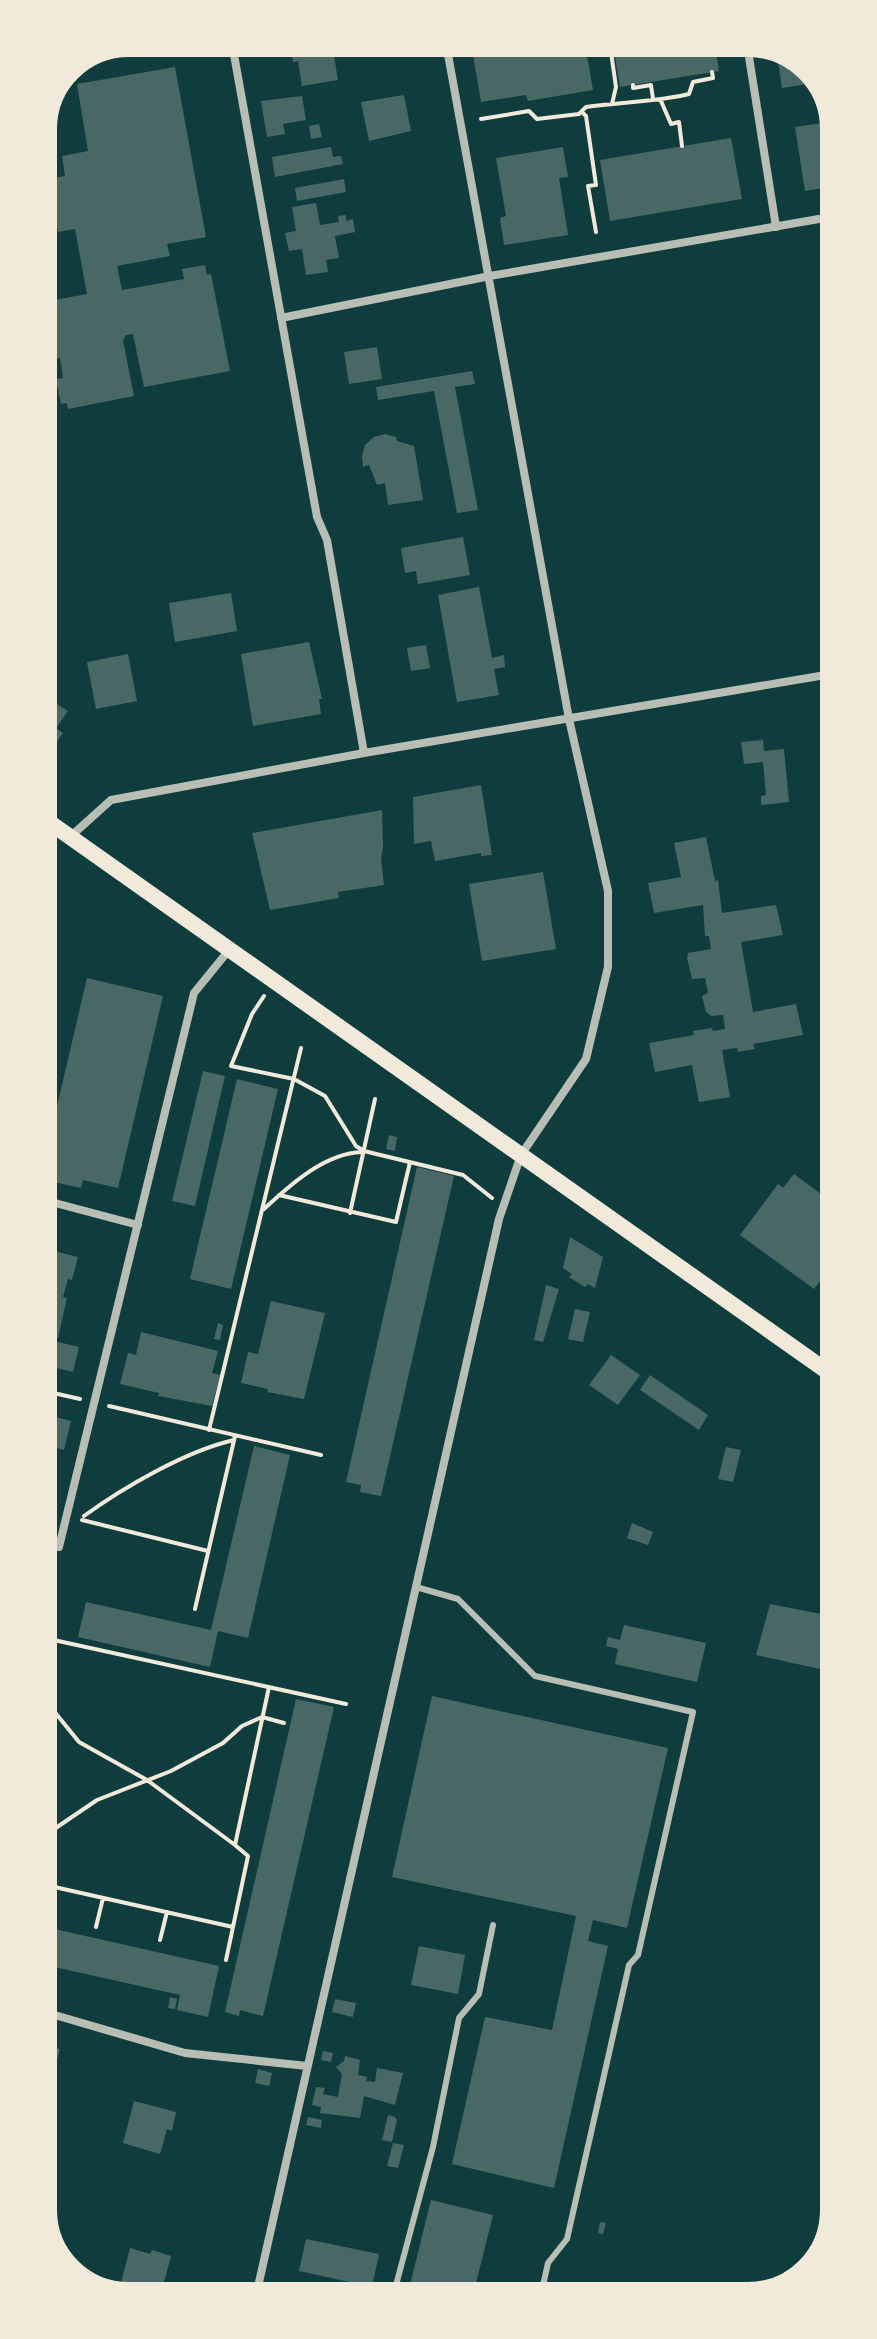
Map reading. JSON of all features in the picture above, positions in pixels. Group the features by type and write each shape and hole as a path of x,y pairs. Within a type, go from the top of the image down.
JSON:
{"main road":[{"path":"52,824 825,1370"}],"street":[{"path":"234,52 317,517 327,540 364,753"},
{"path":"258,2287 504,1206 521,1155 586,1059 608,967 608,891 569,719 448,52"},
{"path":"748,52 776,227"},
{"path":"281,318 490,276 825,218"},
{"path":"71,836 111,800 364,753 825,675"},
{"path":"52,1546 59,1547 194,993 229,950"},
{"path":"52,1202 138,1225"},
{"path":"52,2014 185,2053 307,2066"}],"lane":[{"path":"416,1587 458,1599 535,1676 693,1712 638,1955 629,1965 567,2239 548,2263 543,2287"},
{"path":"395,2287 433,2147 459,2018 479,1994 493,1925"}],"path":[{"path":"611,52 616,87 612,104"},
{"path":"481,119 529,111 537,119 579,114 586,107 653,99 661,101 689,94 693,82 713,78 712,72"},
{"path":"633,85 633,88 651,85 653,99"},
{"path":"661,101 671,124 679,122 682,146"},
{"path":"582,112 586,116 596,185 588,186 596,232"},
{"path":"274,981 252,1014 231,1066 294,1079 325,1096 356,1146 364,1151 463,1175 504,1206"},
{"path":"209,1430 301,1048"},
{"path":"350,1213 375,1099"},
{"path":"262,1211 312,1171 336,1158 364,1151"},
{"path":"279,1195 396,1222 410,1162"},
{"path":"52,1393 235,1438 321,1455"},
{"path":"208,1551 79,1520 157,1471 235,1438"},
{"path":"195,1609 235,1438"},
{"path":"52,1514 66,1517"},
{"path":"52,1640 346,1704"},
{"path":"235,1845 269,1687"},
{"path":"52,1709 79,1742 147,1780 248,1856 226,1960"},
{"path":"52,1831 97,1800 171,1771 223,1743 242,1726 262,1717 284,1723"},
{"path":"52,1887 233,1927"},
{"path":"96,1927 103,1898"},
{"path":"160,1940 167,1912"}],"building":[{"path":"292,52 333,52 338,80 302,86 298,61 293,62"},
{"path":"473,52 586,52 593,90 528,101 526,95 481,102"},
{"path":"614,52 716,52 719,71 620,87"},
{"path":"778,58 799,71 810,84 782,88"},
{"path":"175,67 206,237 167,244 170,256 117,266 122,290 184,279 182,269 205,265 207,275 211,274 230,371 144,387 133,334 126,335 123,340 134,396 68,409 67,403 61,404 56,379 63,378 60,358 52,360 52,300 87,294 75,229 58,232 52,200 52,178 65,176 62,156 88,151 77,84"},
{"path":"404,95 411,131 369,141 361,102"},
{"path":"302,96 306,120 283,124 285,134 267,137 261,101"},
{"path":"824,123 825,188 805,191 795,127"},
{"path":"319,124 322,137 311,139 309,126"},
{"path":"731,138 742,199 610,221 600,160"},
{"path":"331,147 333,157 341,156 343,164 275,177 272,157"},
{"path":"563,147 568,177 559,178 568,235 504,245 500,218 506,216 496,158"},
{"path":"344,179 346,192 297,201 295,188"},
{"path":"316,203 320,225 339,222 338,216 346,215 346,221 353,219 355,232 335,236 339,258 326,260 328,272 306,275 302,249 289,251 285,233 296,231 292,207"},
{"path":"377,347 382,379 349,384 344,352"},
{"path":"472,371 475,384 455,387 478,510 457,513 434,391 378,400 376,387"},
{"path":"385,434 414,446 423,500 388,505 385,483 377,485 369,465 363,467 365,445 374,437"},
{"path":"463,537 470,575 418,584 416,571 405,573 401,548"},
{"path":"479,587 492,658 504,655 505,667 494,669 499,695 457,702 438,595"},
{"path":"231,593 237,631 175,642 169,603"},
{"path":"309,642 322,699 319,699 321,714 253,726 241,654"},
{"path":"426,645 430,668 411,671 407,648"},
{"path":"128,654 137,701 96,709 87,662"},
{"path":"52,701 68,711 56,728 63,733 52,748"},
{"path":"763,740 764,751 784,749 789,802 761,805 761,796 766,795 763,762 744,764 741,742"},
{"path":"481,785 492,855 481,856 481,853 435,861 431,841 414,844 413,797"},
{"path":"382,810 384,885 338,892 339,898 270,910 252,833"},
{"path":"706,837 715,881 718,880 722,913 776,905 783,935 741,942 753,1012 796,1004 803,1035 753,1044 755,1049 738,1052 737,1048 722,1050 730,1097 699,1102 692,1065 655,1072 649,1043 694,1035 693,1031 725,1029 723,1015 711,1016 706,1012 702,996 708,993 705,978 692,979 687,958 688,953 711,949 709,936 705,936 703,905 654,913 648,883 681,877 674,843"},
{"path":"543,872 556,949 482,961 469,884"},
{"path":"87,978 163,996 118,1188 83,1180 81,1188 52,1182 52,1128"},
{"path":"203,1071 225,1076 195,1206 172,1201"},
{"path":"237,1079 278,1089 231,1289 190,1279"},
{"path":"389,1135 397,1137 395,1151 386,1149"},
{"path":"417,1167 454,1176 381,1496 360,1492 361,1485 346,1482"},
{"path":"794,1174 825,1197 825,1274 814,1289 740,1235 778,1184 783,1188"},
{"path":"570,1237 603,1257 595,1288 588,1284 585,1287 569,1277 572,1274 563,1268"},
{"path":"52,1250 78,1257 72,1280 68,1279 58,1338 55,1337 54,1341 79,1347 73,1372 52,1367"},
{"path":"546,1285 559,1289 543,1342 534,1340"},
{"path":"271,1301 325,1313 304,1399 241,1383 248,1352 258,1354"},
{"path":"575,1309 590,1312 583,1342 568,1339"},
{"path":"218,1323 223,1325 220,1340 214,1339"},
{"path":"141,1332 218,1351 212,1373 220,1375 212,1406 158,1396 159,1393 120,1384 128,1353 136,1355"},
{"path":"611,1355 640,1375 618,1405 589,1385"},
{"path":"650,1375 708,1415 699,1430 640,1390"},
{"path":"52,1416 71,1421 64,1450 52,1447"},
{"path":"254,1446 290,1455 248,1638 218,1631 210,1667 78,1637 86,1602 211,1630"},
{"path":"726,1447 741,1450 733,1482 718,1479"},
{"path":"632,1523 653,1532 648,1545 627,1538"},
{"path":"770,1604 825,1615 825,1670 756,1655"},
{"path":"624,1625 706,1643 697,1682 615,1664 618,1649 606,1646 608,1637 620,1640"},
{"path":"432,1696 668,1748 627,1928 593,1920 588,1941 608,1946 554,2188 452,2164 485,2017 552,2030 576,1916 392,1877"},
{"path":"296,1699 334,1707 263,2016 240,2010 239,2016 225,2012"},
{"path":"52,1928 219,1966 208,2017 177,2010 180,1995 52,1966"},
{"path":"419,1946 465,1955 458,1994 411,1985"},
{"path":"170,1997 177,1999 175,2009 168,2008"},
{"path":"335,1999 356,2003 353,2017 332,2012"},
{"path":"52,2047 60,2049 52,2077"},
{"path":"323,2051 333,2053 331,2062 321,2060"},
{"path":"345,2056 360,2060 358,2075 367,2077 366,2081 375,2082 377,2068 403,2073 395,2105 364,2096 360,2118 320,2113 321,2107 312,2105 316,2087 325,2088 323,2094 338,2097 342,2074 336,2067"},
{"path":"258,2069 272,2073 269,2086 255,2083"},
{"path":"134,2101 176,2112 172,2131 167,2129 160,2154 123,2143"},
{"path":"388,2115 397,2120 392,2142 382,2140"},
{"path":"308,2117 322,2120 321,2128 306,2125"},
{"path":"393,2143 404,2145 398,2168 387,2166"},
{"path":"431,2200 493,2215 475,2287 409,2287"},
{"path":"600,2222 606,2223 603,2234 598,2233"},
{"path":"306,2239 379,2254 372,2287 299,2271"},
{"path":"130,2248 171,2256 163,2287 120,2286"}]}
